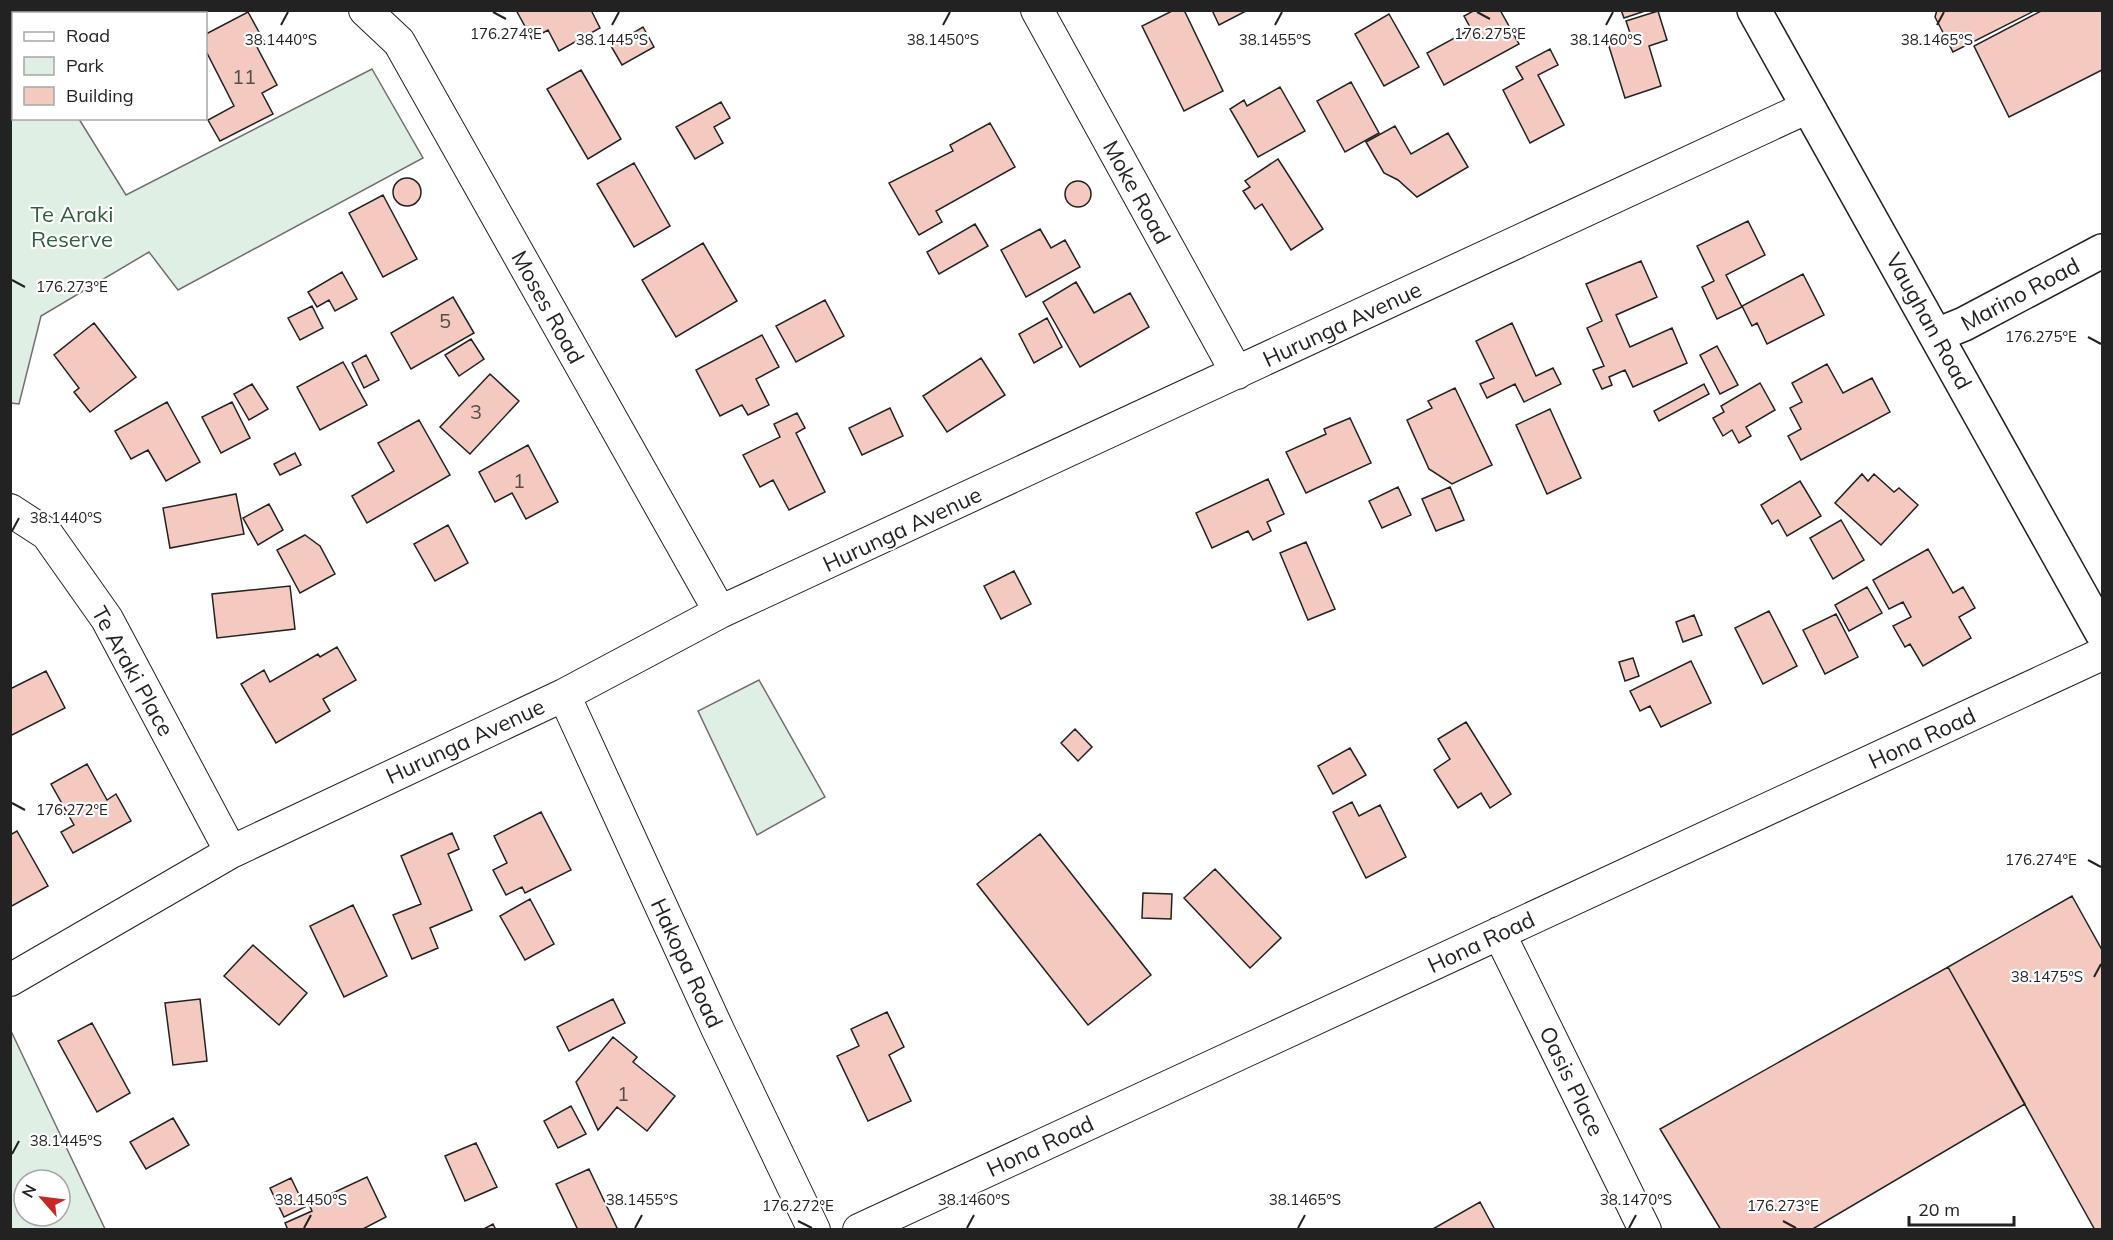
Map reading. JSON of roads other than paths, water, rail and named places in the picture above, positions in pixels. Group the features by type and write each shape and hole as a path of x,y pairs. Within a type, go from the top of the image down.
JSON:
{"street":[{"name":"Moses Road","path":"365,10 399,42 720,612"},
{"name":"Moke Road","path":"1037,10 1237,373"},
{"name":"Vaughan Road","path":"1754,10 2103,633"},
{"name":"Hurunga Avenue","path":"10,980 231,852 564,695 720,612 1808,107"},
{"name":"Marino Road","path":"1937,335 1964,324 2103,250"},
{"name":"Te Araki Place","path":"10,510 47,534 107,619 231,852"},
{"name":"Hona Road","path":"859,1230 2103,654"},
{"name":"Hakopa Road","path":"564,695 718,1030 814,1230"},
{"name":"Oasis Place","path":"1499,933 1645,1230"}],"park label":[{"name":"Te Araki Reserve","path":"72,226"}]}
